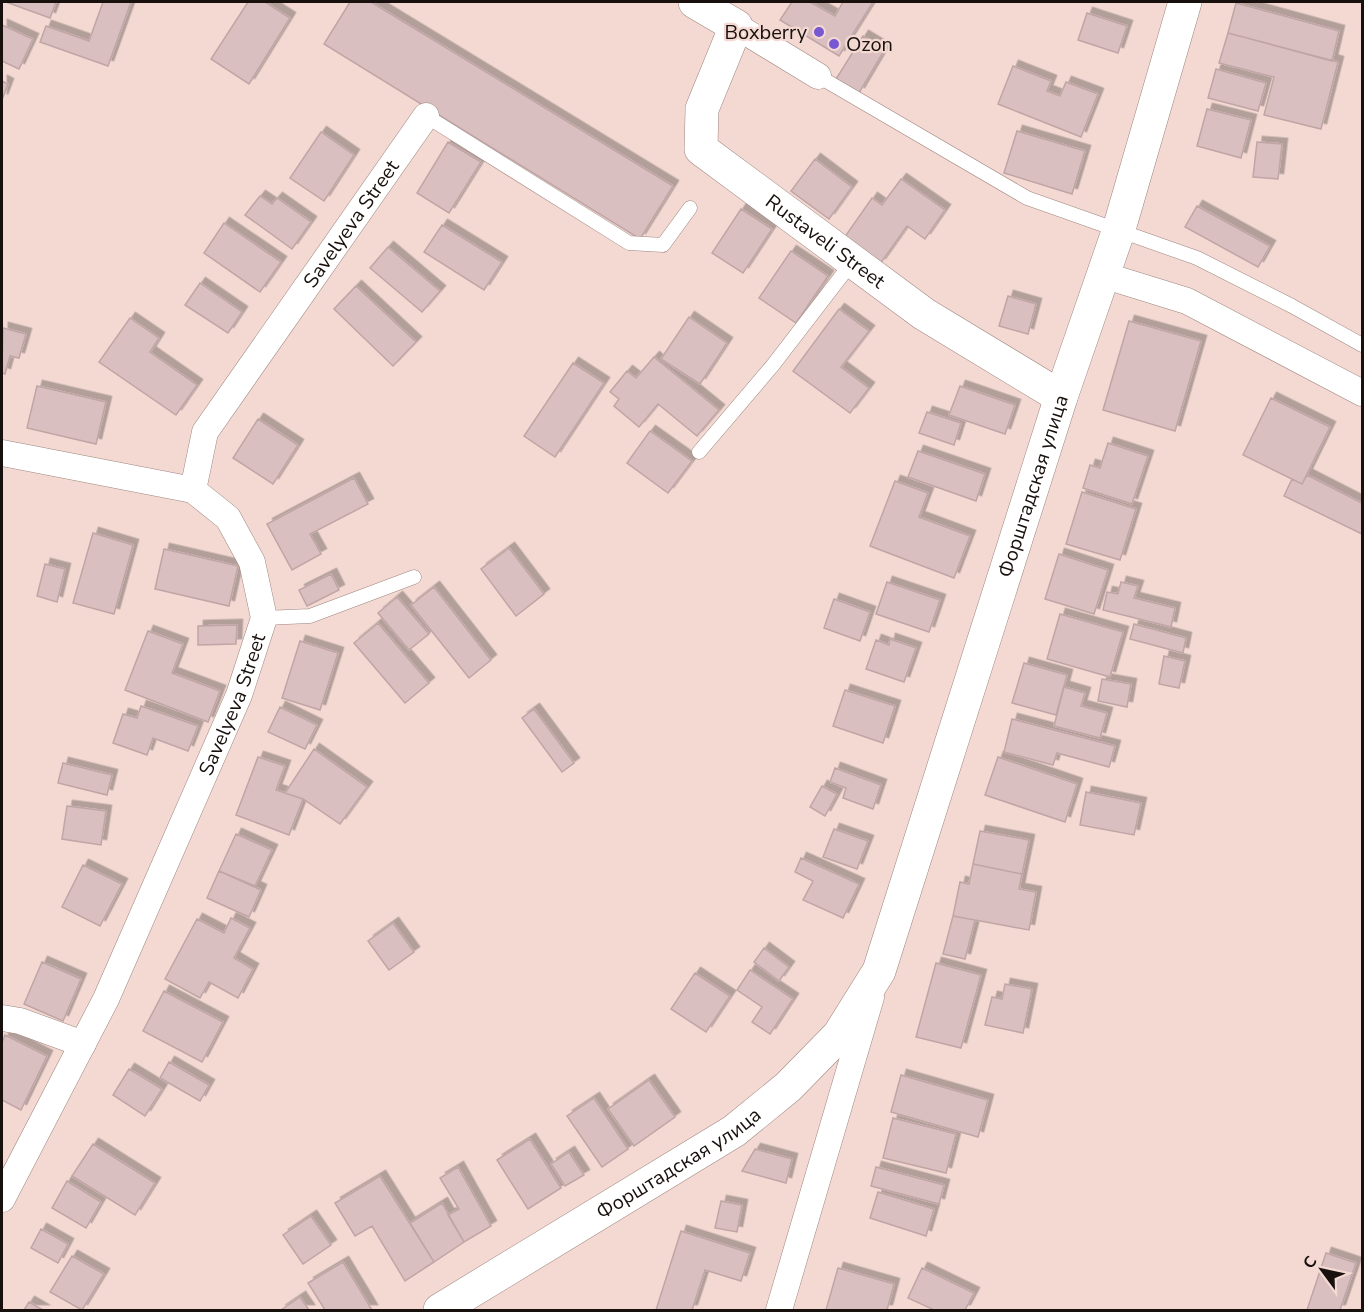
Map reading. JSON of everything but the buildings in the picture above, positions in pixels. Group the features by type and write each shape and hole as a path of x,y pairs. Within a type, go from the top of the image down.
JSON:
{"street":[{"name":"Форштадская улица","path":"779,1311 879,971 1061,397 1119,229 1185,2"},
{"path":"720,12 818,76"},
{"name":"Rustaveli Street","path":"720,12 702,109 701,149 924,314 1061,397"},
{"name":"Savelyeva Street","path":"2,1199 106,999 235,706 264,618 252,562 228,518 194,490 205,432 426,116"},
{"path":"1103,275 1187,301 1362,393"},
{"path":"2,453 194,490"},
{"name":"Форштадская улица","path":"440,1311 734,1131 788,1087 839,1035 879,971"},
{"path":"2,1018 20,1021 83,1044"}],"lane":[{"path":"818,76 1027,198 1197,258 1292,306 1362,345"},
{"path":"426,116 628,243 663,245 690,208"},
{"path":"699,452 773,365 853,261"},
{"path":"264,618 310,616 414,577"}],"place":[{"name":"Boxberry","path":"819,32"},
{"name":"Ozon","path":"834,44"}]}
